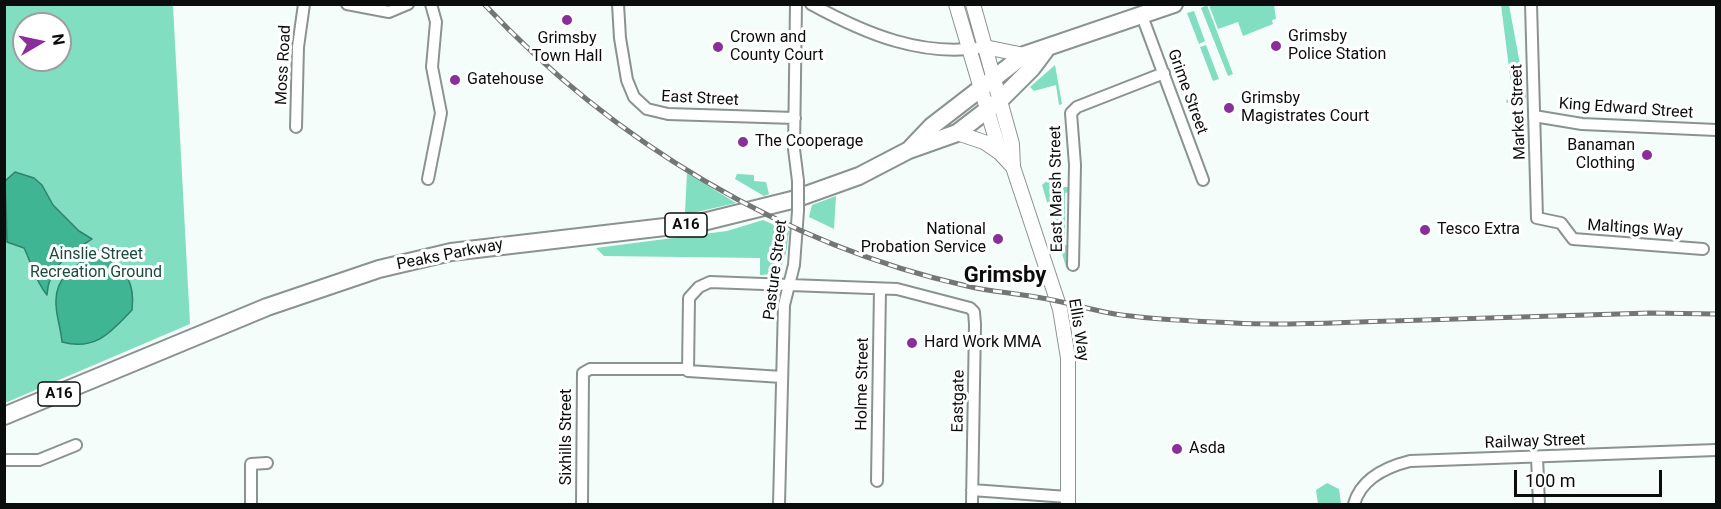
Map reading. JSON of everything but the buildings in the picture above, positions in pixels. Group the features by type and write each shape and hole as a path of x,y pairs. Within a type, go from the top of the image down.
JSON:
{"highway":[{"name":"A16","path":"994,77 1024,55 1174,4"},
{"name":"A16","path":"987,112 1032,68 1047,48"},
{"name":"Peaks Parkway","path":"909,150 932,126 994,77"},
{"name":"Peaks Parkway","path":"4,416 267,307 379,269 452,252 541,240 618,234 732,216 859,176 909,150 957,133 987,112"}],"main road":[{"name":"Ellis Way","path":"956,4 1000,153 1013,167"},
{"name":"Ellis Way","path":"974,4 1012,144 1013,167 1060,309 1068,358 1068,501"},
{"path":"985,46 1024,55"},
{"path":"957,133 984,142 1000,153"}],"street":[{"name":"Moss Road","path":"296,126 298,47 304,4"},
{"path":"347,4 388,12 408,4"},
{"path":"428,179 441,113 432,67 436,22 431,4"},
{"name":"East Street","path":"618,4 620,38 630,88 641,104 654,112 795,118"},
{"name":"Pasture Street","path":"779,504 784,305 797,249 798,181 794,149 796,4"},
{"path":"811,4 906,46 945,51 969,50 985,46"},
{"path":"1522,4 1531,25"},
{"name":"Market Street","path":"1531,4 1537,218"},
{"name":"Grime Street","path":"1142,16 1203,180"},
{"name":"East Marsh Street","path":"1073,265 1075,165 1071,113 1077,107 1164,73"},
{"name":"King Edward Street","path":"1534,116 1582,124 1716,130"},
{"name":"Maltings Way","path":"1537,218 1561,223 1574,239 1703,249"},
{"path":"782,376 687,370 689,298 699,287 710,282 880,289"},
{"name":"Eastgate","path":"880,289 897,289 957,304 970,308 974,312 972,504"},
{"name":"Holme Street","path":"877,481 880,289"},
{"name":"Sixhills Street","path":"582,504 582,377 586,370 687,370"},
{"path":"4,460 39,460 76,445"},
{"name":"Railway Street","path":"1354,504 1362,487 1384,471 1410,461 1716,450"},
{"path":"1538,457 1539,504"},
{"path":"251,504 251,464 267,463"},
{"path":"972,490 1068,501"}],"green space":[{"name":"Ainslie Street Recreation Ground","path":"5,5 173,5 190,324 5,403"},
{"path":"1207,5 1233,74 1228,76 1201,8"},
{"path":"1209,5 1274,5 1276,19 1272,20 1273,24 1243,36 1238,22 1218,29"},
{"path":"1501,5 1509,5 1526,97 1521,104 1507,103 1506,100 1513,99"},
{"path":"1194,11 1205,41 1199,44 1187,13"},
{"path":"1206,45 1219,79 1213,81 1200,47"},
{"path":"1055,65 1062,104 1059,105 1056,85 1034,91 1030,87"},
{"path":"687,173 736,203 688,214 685,212"},
{"path":"737,174 754,175 754,181 766,182 769,194 764,196 735,179"},
{"path":"1050,178 1059,178 1060,187 1069,187 1069,192 1065,193 1065,245 1069,245 1069,267 1066,267 1042,185"},
{"path":"836,196 834,229 809,217 812,205"},
{"path":"763,220 789,231 784,261 776,271 769,274 760,275 760,258 604,256 596,248 727,231"},
{"path":"1327,483 1339,489 1341,504 1318,504 1316,490"}],"shaded area":[{"path":"15,172 34,178 42,185 53,205 79,231 92,239 69,255 56,268 48,285 47,295 24,248 7,242 5,181"},
{"path":"100,249 126,275 132,290 132,310 110,332 94,342 74,344 62,342 56,305 60,283 71,270"}],"railway":[{"path":"484,4 534,54 588,100 645,143 705,181 768,215 832,244 899,268 967,286 1130,316 1255,324 1650,313 1716,314"}],"place":[{"name":"Grimsby Town Hall","path":"567,20"},
{"name":"Grimsby Police Station","path":"1276,46"},
{"name":"Crown and County Court","path":"718,47"},
{"name":"Gatehouse","path":"455,80"},
{"name":"Grimsby Magistrates Court","path":"1229,108"},
{"name":"The Cooperage","path":"743,142"},
{"name":"Banaman Clothing","path":"1647,155"},
{"name":"Tesco Extra","path":"1425,230"},
{"name":"National Probation Service","path":"998,239"},
{"name":"Hard Work MMA","path":"912,343"},
{"name":"Asda","path":"1177,449"}],"district":[{"name":"Grimsby","path":"1005,276"}]}
